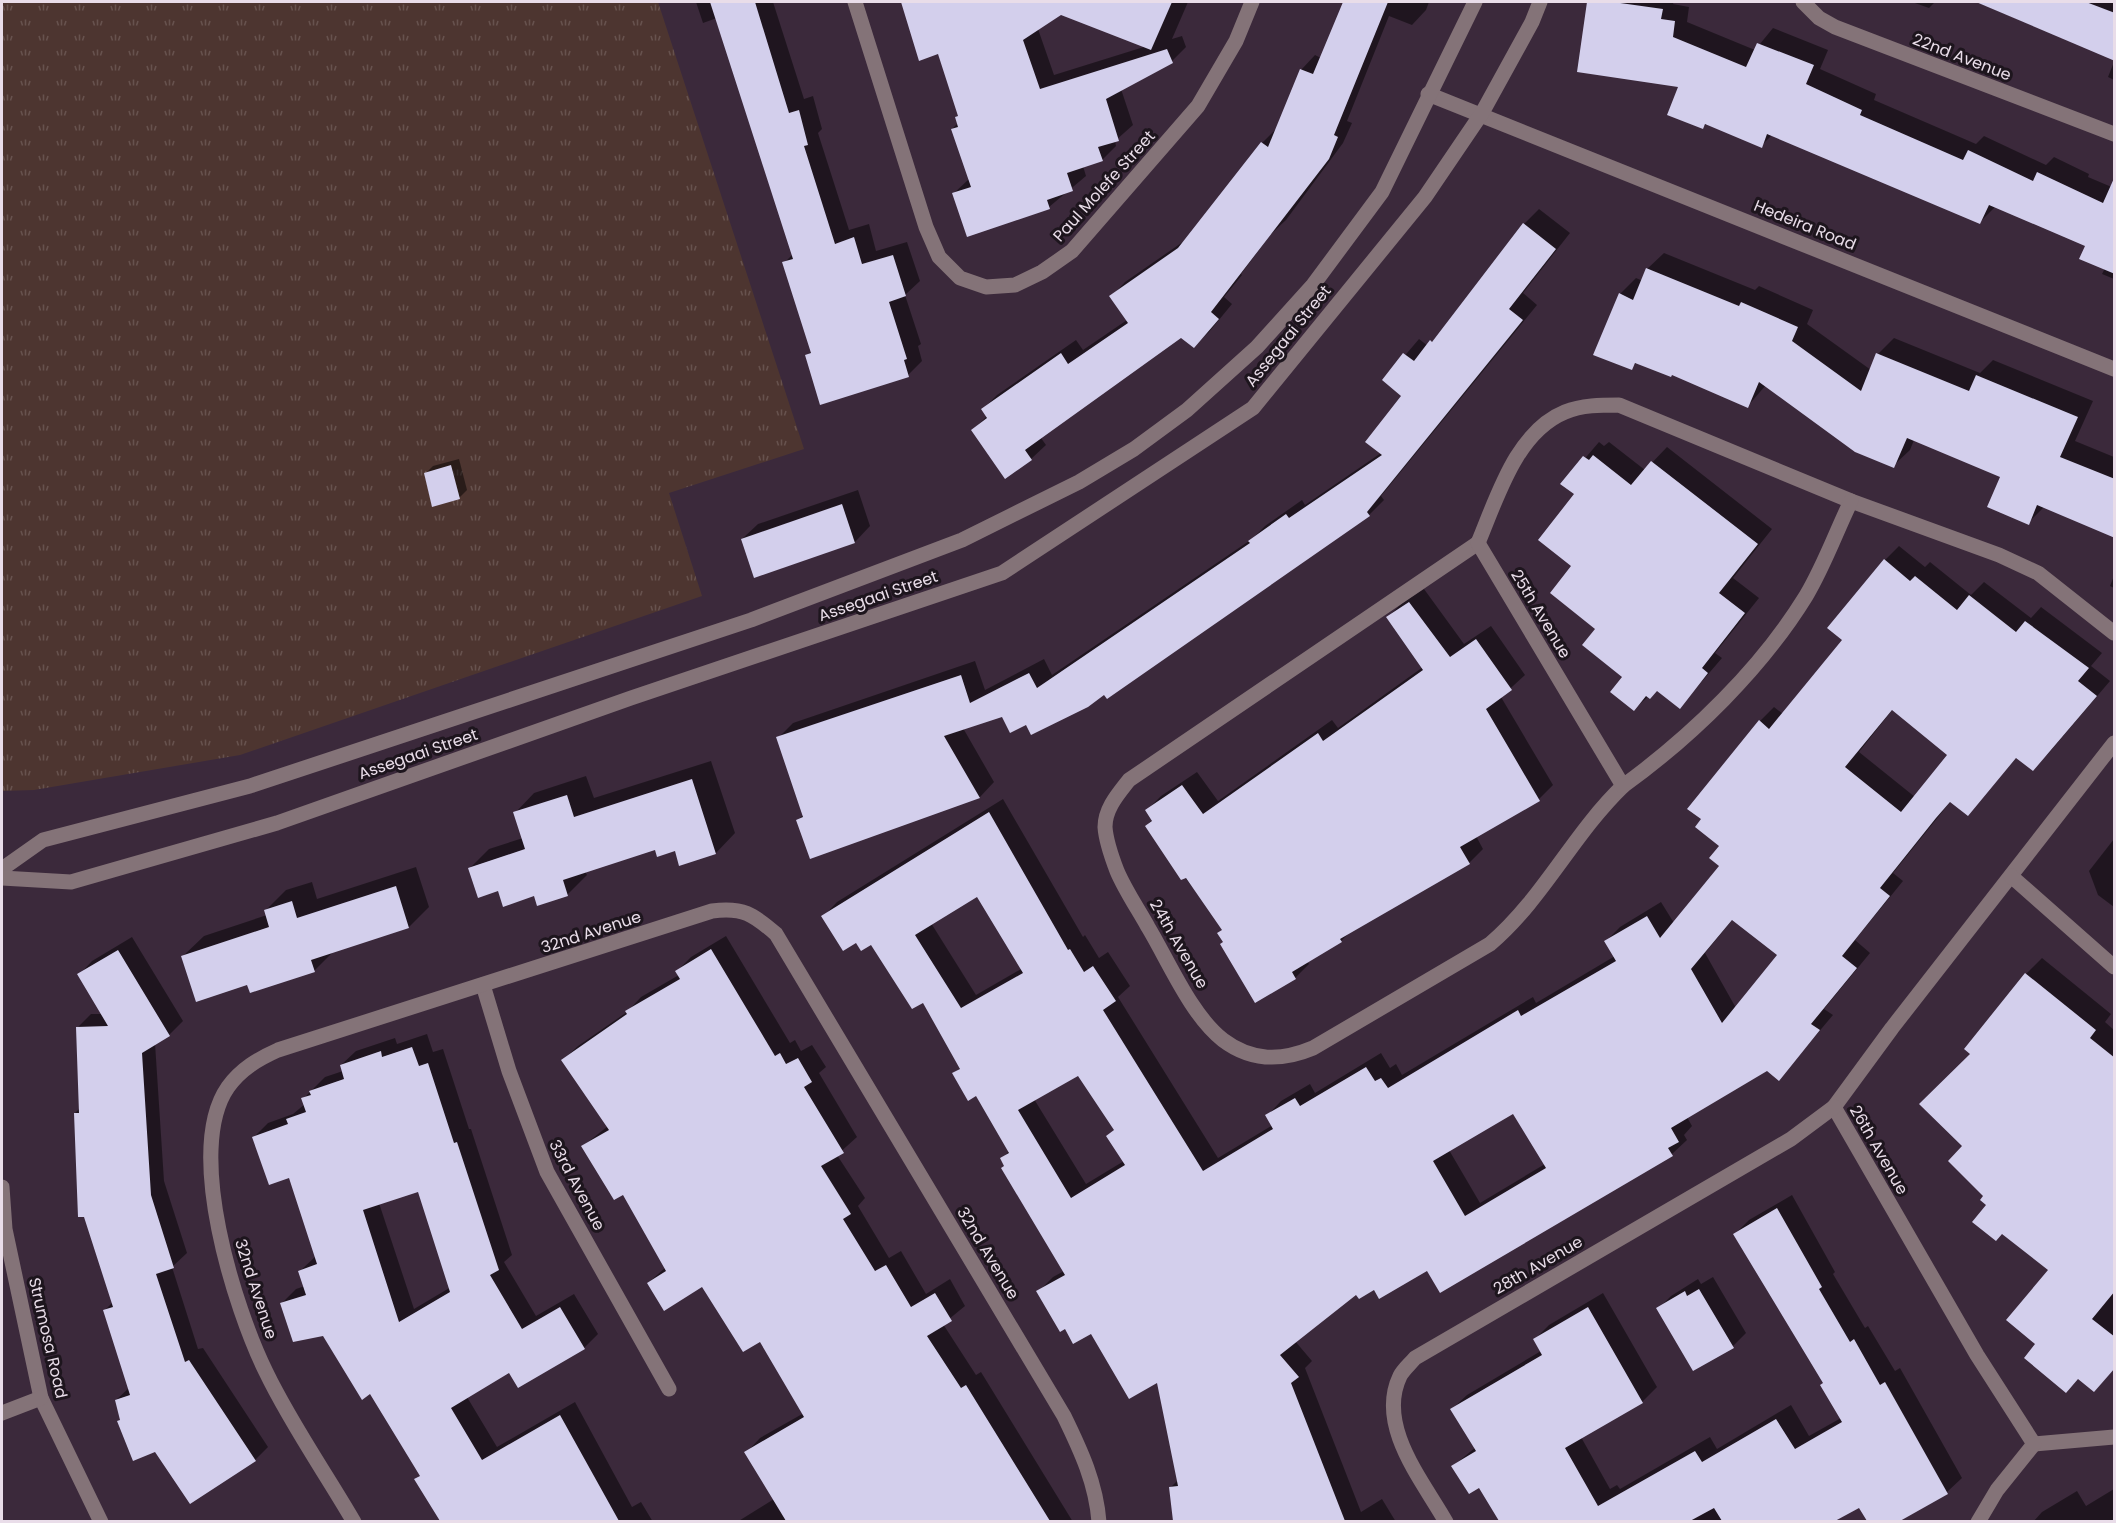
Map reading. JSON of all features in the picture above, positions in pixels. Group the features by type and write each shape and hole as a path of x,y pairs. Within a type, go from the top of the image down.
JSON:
{"street":[{"name":"Paul Molefe Street","path":"855,2 926,227 939,257 960,278 986,287 1015,285 1042,272 1072,251 1198,106 1236,41 1252,2"},
{"name":"Assegaai Street","path":"2,869 43,840 250,786 751,620 962,540 1079,482 1134,449 1187,410 1257,347 1313,285 1382,192 1475,2"},
{"name":"Assegaai Street","path":"2,878 71,882 277,823 631,698 1002,573 1253,408 1425,197 1482,113 1532,22 1540,2"},
{"name":"22nd Avenue","path":"1803,2 1819,18 1835,27 2115,134"},
{"name":"Hedeira Road","path":"1428,94 1482,113 2115,369"},
{"path":"1478,543 1507,476 1530,437 1565,412 1589,406 1619,405 1851,501 1999,555 2038,573 2115,633"},
{"path":"1623,786 1694,729 1786,625 1807,594 1851,501"},
{"name":"24th Avenue","path":"1478,543 1130,780 1108,810 1106,832 1118,874 1199,1014 1224,1041 1243,1052 1261,1057 1291,1057 1313,1048 1497,938 1521,915 1604,804 1623,786"},
{"name":"25th Avenue","path":"1478,543 1623,786"},
{"name":"26th Avenue","path":"2034,1444 1977,1355 1834,1107 1892,1028 2115,743"},
{"path":"2011,876 2115,967"},
{"name":"32nd Avenue","path":"354,1521 266,1373 228,1271 217,1217 210,1161 215,1117 227,1088 251,1063 278,1050 712,911 733,908 758,918 776,934 1064,1416 1088,1468 1097,1496 1099,1521"},
{"name":"33rd Avenue","path":"483,985 509,1071 547,1172 669,1389"},
{"name":"28th Avenue","path":"1446,1521 1397,1432 1394,1415 1400,1376 1415,1358 1791,1139 1834,1107"},
{"name":"Strumosa Road","path":"2,1188 5,1229 41,1398 101,1521"},
{"path":"2,1413 41,1398"},
{"path":"1978,1521 1997,1491 2034,1444 2115,1437"}],"green space":[{"path":"2,2 658,2 804,449 669,493 702,596 240,755 34,790 2,791"}],"building":[{"path":"710,2 755,2 789,113 799,110 808,145 804,146 835,244 854,237 862,264 893,255 906,296 889,302 907,359 904,360 909,377 820,405 805,355 811,353 782,262 793,259"},
{"path":"901,2 1172,2 1151,50 1061,15 1023,40 1040,89 1167,49 1173,63 1106,99 1119,141 1098,147 1103,161 1067,173 1073,191 1047,200 1050,209 967,237 952,193 971,187 951,129 958,127 955,117 958,116 938,54 919,61"},
{"path":"1343,2 1388,2 1334,135 1338,137 1329,159 1211,312 1219,319 1194,348 1181,338 1025,450 1032,460 1005,479 971,430 987,418 981,409 1061,353 1068,364 1128,323 1109,296 1178,248 1261,142 1268,147 1300,69 1313,74"},
{"path":"1587,2 1613,2 1663,9 1661,19 1675,21 1673,37 1746,67 1757,43 1814,65 1806,84 1862,110 1860,115 1963,160 1968,150 2033,181 2037,172 2103,203 2115,176 2115,274 2079,259 2085,246 1989,205 1980,224 1767,134 1762,148 1705,124 1703,129 1667,115 1678,87 1577,72"},
{"path":"1976,2 2086,2 2115,13 2115,61"},
{"path":"1523,223 1556,249 1509,309 1523,320 1367,512 1370,516 1107,699 1104,695 1088,707 1031,735 1026,725 1010,733 1002,717 944,736 980,798 810,859 796,820 803,817 776,737 961,675 970,703 1029,673 1037,688 1250,543 1248,541 1286,514 1289,518 1382,455 1365,442 1401,396 1382,380 1403,353 1414,361 1430,340 1432,342"},
{"path":"1646,268 1739,306 1741,302 1798,327 1792,341 1861,391 1876,353 1969,391 1976,375 2078,417 2060,457 2115,479 2115,538 2037,505 2029,525 1987,507 2000,477 1907,438 1894,468 1855,452 1759,382 1748,408 1672,375 1671,377 1635,363 1632,370 1593,355 1619,293 1633,300"},
{"path":"1593,455 1631,485 1651,461 1758,544 1719,593 1745,613 1702,668 1708,673 1680,709 1657,691 1650,699 1646,696 1634,711 1610,692 1622,677 1582,645 1595,629 1550,593 1571,566 1538,540 1574,494 1560,484 1583,456 1589,460"},
{"path":"451,465 460,499 432,507 424,473"},
{"path":"842,504 855,543 754,578 741,539"},
{"path":"1884,559 1910,581 1915,576 1957,610 1969,595 2016,632 2025,621 2089,668 2078,681 2097,696 2033,771 2016,758 1968,816 1950,802 1936,818 1880,888 1890,896 1842,956 1857,968 1811,1024 1820,1030 1779,1081 1767,1071 1671,1128 1679,1142 1668,1148 1673,1156 1440,1293 1427,1271 1379,1299 1374,1290 1359,1299 1356,1295 1280,1355 1299,1377 1291,1383 1345,1521 1173,1521 1169,1487 1178,1486 1157,1383 1129,1399 1091,1334 1073,1344 1065,1329 1060,1332 1036,1291 1065,1275 1001,1168 1004,1166 1000,1158 1009,1153 976,1096 968,1101 952,1073 960,1069 923,1003 912,1009 871,945 861,951 856,943 843,951 821,916 989,812 1068,950 1070,949 1084,972 1093,966 1116,1001 1103,1010 1203,1171 1273,1129 1265,1115 1295,1098 1300,1106 1366,1067 1375,1081 1381,1078 1388,1088 1518,1010 1521,1016 1616,961 1604,941 1647,916 1660,938 1719,866 1709,858 1719,846 1695,827 1701,819 1687,809 1759,720 1769,729 1842,640 1827,628","holes":["1892,710 1947,755 1901,812 1845,767","977,897 1023,973 961,1008 915,935","1732,920 1777,955 1722,1023 1691,969","1078,1076 1114,1130 1106,1136 1125,1165 1071,1198 1018,1110","1513,1114 1546,1168 1465,1216 1433,1161"]},
{"path":"1409,602 1450,657 1476,639 1512,690 1486,709 1540,801 1460,847 1470,864 1340,939 1342,942 1292,972 1296,979 1255,1003 1220,944 1223,942 1217,933 1222,930 1186,878 1181,880 1145,826 1152,821 1145,810 1182,785 1203,814 1318,733 1323,741 1423,670 1386,617"},
{"path":"692,779 716,854 679,866 675,851 657,857 655,850 563,880 568,896 537,906 534,896 503,907 498,891 478,898 468,868 525,849 513,812 567,795 574,817"},
{"path":"396,886 409,928 311,960 315,972 250,993 247,985 196,1002 181,956 269,927 264,910 292,901 297,918"},
{"path":"711,949 775,1056 780,1053 786,1064 798,1058 812,1082 804,1087 844,1153 821,1166 851,1214 843,1219 875,1271 886,1265 911,1307 935,1293 952,1321 927,1336 961,1388 966,1385 1050,1521 786,1521 744,1452 804,1417 760,1342 743,1352 702,1287 664,1311 647,1283 666,1271 623,1195 614,1200 581,1146 609,1130 561,1060 627,1014 625,1011 680,979 675,971"},
{"path":"118,950 170,1036 142,1053 151,1195 174,1268 156,1274 185,1362 189,1360 256,1461 190,1504 155,1452 133,1461 117,1421 120,1420 115,1400 130,1395 103,1310 113,1307 84,1217 78,1217 74,1113 79,1113 76,1027 108,1026 77,974"},
{"path":"2025,973 2096,1030 2090,1038 2115,1058 2115,1291 2092,1319 2115,1337 2115,1368 2094,1392 2078,1379 2066,1393 2024,1358 2035,1344 2006,1320 2048,1270 2002,1234 1996,1241 1972,1222 1986,1205 1980,1200 1983,1196 1948,1161 1962,1146 1919,1104 1970,1054 1964,1049"},
{"path":"412,1047 419,1066 428,1063 454,1143 457,1142 499,1270 490,1275 522,1329 560,1307 585,1349 518,1388 509,1373 451,1408 482,1460 560,1415 619,1521 440,1521 414,1479 420,1476 370,1394 362,1400 323,1336 293,1342 280,1303 306,1295 298,1271 317,1264 289,1178 269,1185 252,1137 288,1124 286,1119 306,1112 301,1098 311,1095 309,1091 344,1079 340,1065 381,1051 382,1057","holes":["418,1192 450,1292 399,1322 363,1210"]},
{"path":"1777,1208 1822,1287 1819,1289 1850,1342 1854,1339 1880,1385 1885,1382 1948,1494 1900,1521 1867,1521 1859,1508 1835,1521 1722,1521 1714,1508 1690,1521 1499,1521 1479,1488 1469,1494 1451,1466 1476,1451 1450,1409 1542,1355 1533,1339 1588,1307 1643,1403 1565,1448 1598,1506 1695,1451 1702,1462 1776,1419 1795,1449 1842,1422 1820,1385 1823,1383 1733,1234"},
{"path":"1699,1289 1734,1348 1693,1371 1656,1308 1685,1291 1687,1296"}]}
